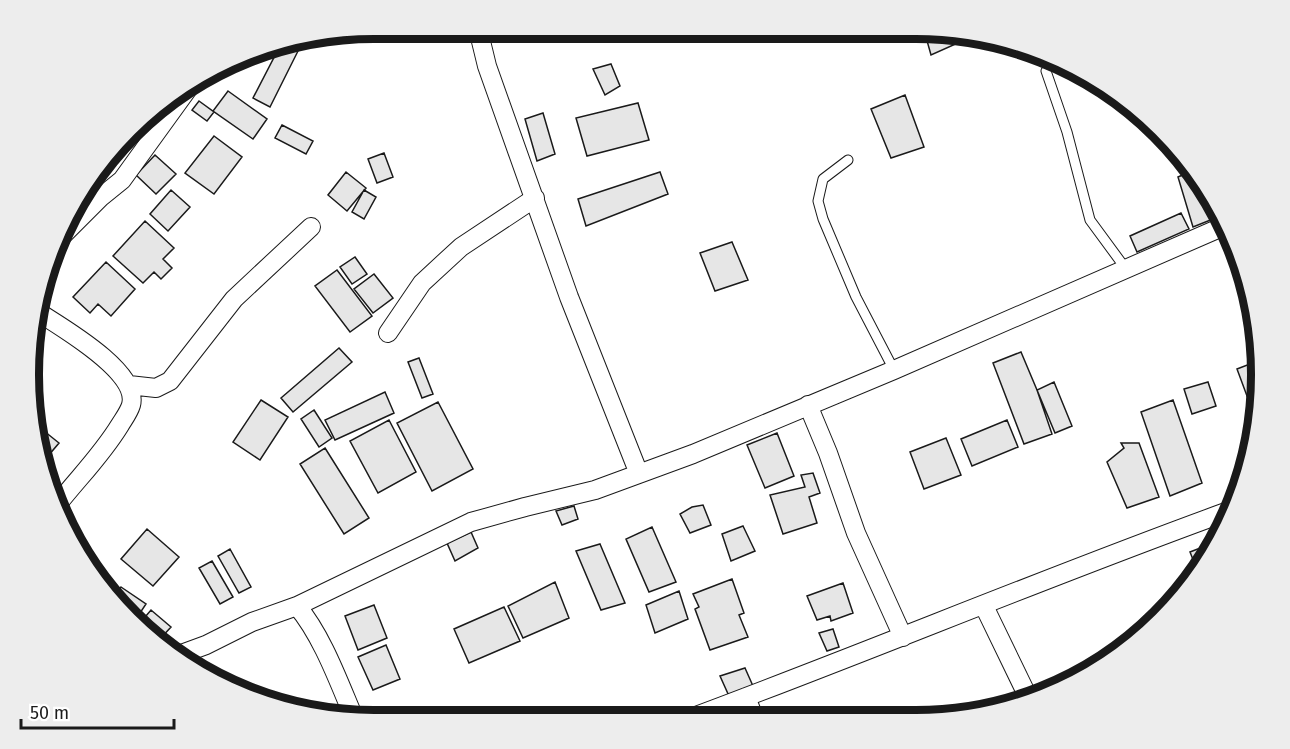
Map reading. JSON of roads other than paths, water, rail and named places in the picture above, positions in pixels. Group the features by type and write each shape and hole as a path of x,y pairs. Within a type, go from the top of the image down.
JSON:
{"street":[{"path":"480,39 487,66 569,297 639,474"},
{"path":"77,221 122,180 178,103"},
{"path":"388,333 422,283 438,268 461,247 535,198"},
{"path":"129,385 156,388 170,381 234,299 311,227"},
{"path":"187,652 252,622 297,606 471,522 595,490 693,454 894,370 1217,229"},
{"path":"44,316 90,347 113,367 129,385 132,404 102,454 63,498"},
{"path":"808,405 856,532 903,637"},
{"path":"712,710 984,606 1109,555 1220,514"},
{"path":"297,606 306,618 339,680 351,709"},
{"path":"984,606 1025,691"},
{"path":"746,697 751,710"}],"lane":[{"path":"1046,71 1066,132 1089,220 1126,269"},
{"path":"848,160 823,179 818,201 823,219 856,297 894,370"}]}
